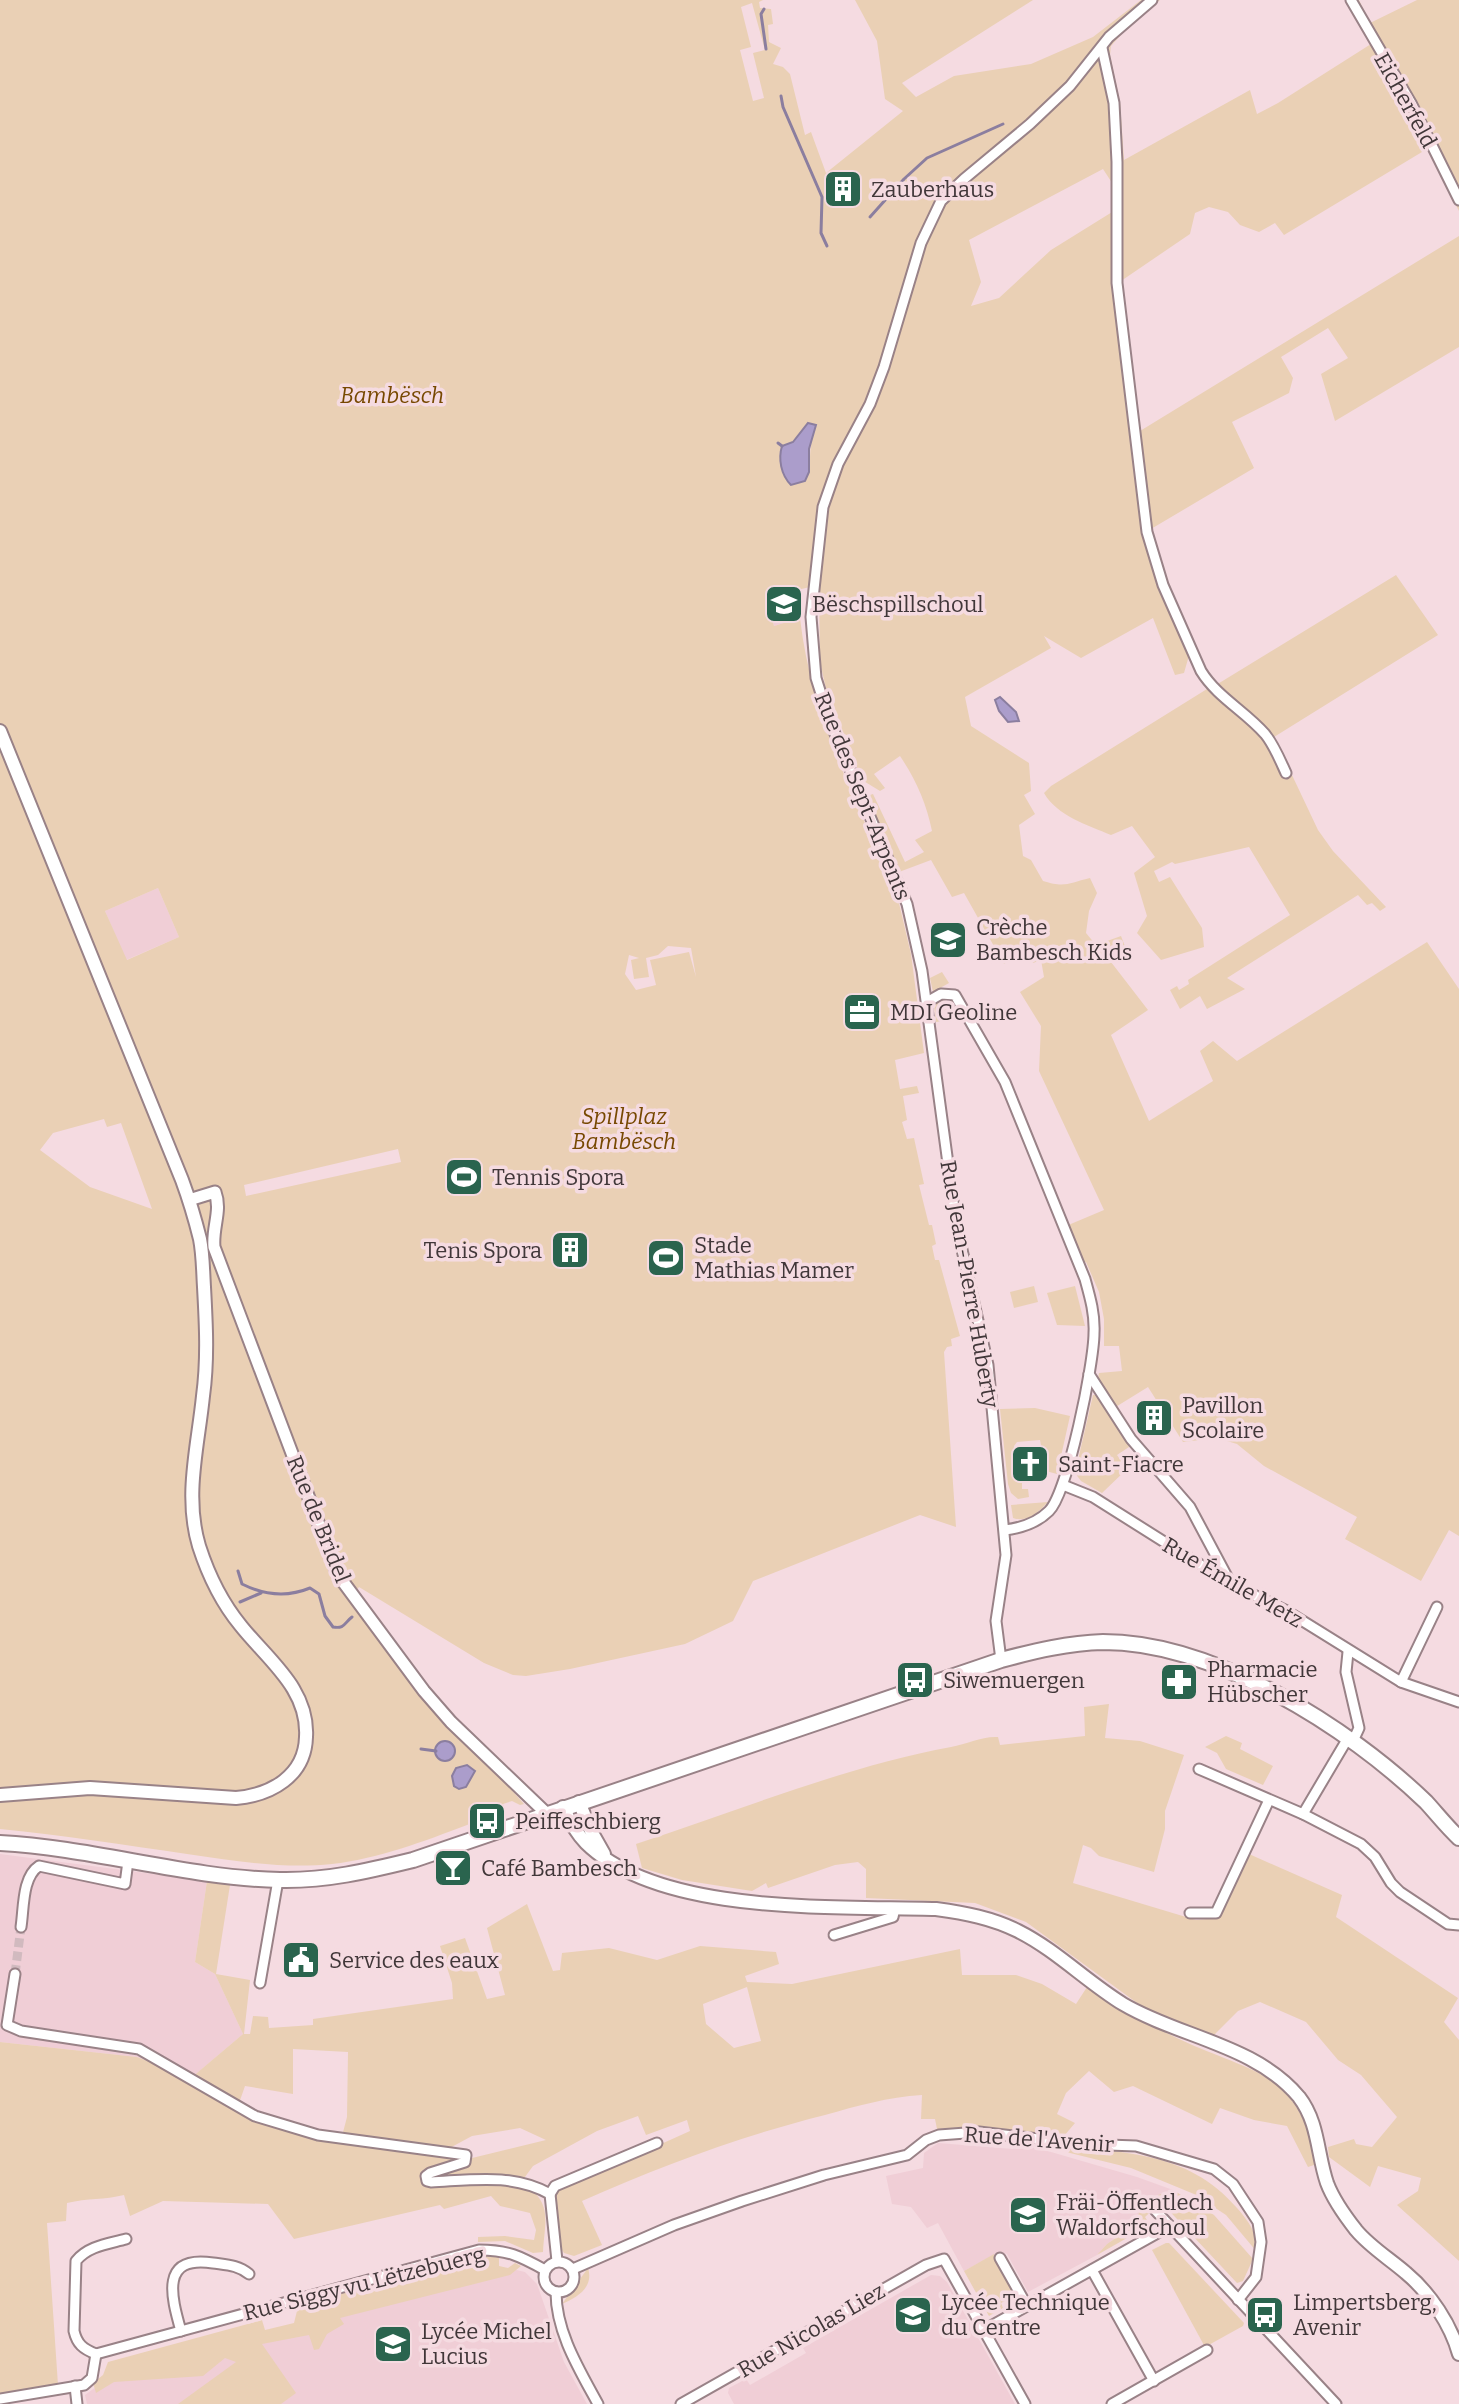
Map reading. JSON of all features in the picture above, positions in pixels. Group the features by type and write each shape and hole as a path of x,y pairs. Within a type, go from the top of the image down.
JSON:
{"main road":[{"path":"0,731 189,1200 200,1241 206,1326 204,1395 192,1475 192,1512 199,1544 211,1578 240,1625 271,1659 301,1700 306,1719 306,1740 301,1759 290,1776 273,1789 255,1796 236,1798 90,1788 0,1795"},
{"path":"0,1843 278,1880 331,1878 413,1860 1001,1660 1079,1643 1127,1643 1175,1652 1222,1668 1283,1698 1351,1739 1426,1803 1459,1838"},
{"path":"579,1802 606,1857"},
{"path":"563,1807 589,1846 640,1877 697,1895 757,1903 964,1913 994,1920 1042,1945 1123,2004 1273,2072 1309,2113 1319,2140 1327,2182 1339,2206 1356,2231 1410,2276 1431,2300 1459,2354"}],"street":[{"name":"Rue des Sept-Arpents","path":"927,1002 919,949 907,904 830,722 816,678 811,617 823,507 838,464 870,404 921,243 941,201 1040,115 1070,86 1109,37 1152,0"},
{"name":"Eicherfeld","path":"1351,0 1411,103 1459,200"},
{"path":"1102,48 1114,103 1118,298 1152,555 1210,686 1271,741 1286,773"},
{"path":"927,1002 948,992 955,995 1005,1082 1085,1279 1092,1304 1094,1330 1089,1374 1063,1485 1050,1510 1035,1522 1005,1530"},
{"name":"Rue Jean-Pierre Huberty","path":"927,1002 956,1223 988,1365 1005,1530 1006,1555 996,1621 1001,1660"},
{"name":"Rue de Bridel","path":"189,1200 215,1192 219,1202 212,1233 214,1247 338,1575 365,1615 451,1722 546,1813"},
{"path":"1089,1374 1131,1439 1190,1507 1231,1584"},
{"name":"Rue Émile Metz","path":"1063,1485 1093,1497 1231,1584 1285,1610 1348,1652 1401,1682 1459,1702"},
{"path":"1401,1682 1437,1607"},
{"path":"1303,1814 1359,1728 1346,1672 1348,1652"},
{"path":"1199,1769 1303,1814 1361,1844 1375,1857 1400,1892 1448,1924 1459,1925"},
{"path":"1190,1913 1216,1913 1269,1800"},
{"path":"21,1927 31,1871 39,1866 125,1884 128,1861"},
{"path":"260,1983 278,1880"},
{"path":"834,1935 893,1917 895,1908"},
{"path":"15,1974 7,2025 21,2031 139,2049 255,2116 318,2135 466,2155 465,2162 430,2173 426,2176 427,2181 502,2179 522,2182 550,2194"},
{"name":"Rue de l'Avenir","path":"573,2269 674,2225 742,2201 824,2175 907,2155 926,2140 939,2135 979,2132 1080,2144 1136,2146 1214,2169 1233,2184 1258,2222 1261,2242 1256,2277 1238,2300"},
{"path":"557,2261 550,2194 555,2186 657,2143"},
{"path":"1155,2210 1336,2404"},
{"path":"1025,2404 984,2330 1170,2226"},
{"path":"0,2399 84,2385 92,2378 96,2354 84,2350 77,2342 74,2331 76,2261 82,2253 91,2249 126,2239"},
{"name":"Rue Siggy vu Lëtzebuerg","path":"96,2354 479,2250 517,2254 545,2270"},
{"path":"1000,2258 1027,2306"},
{"name":"Rue Nicolas Liez","path":"681,2404 926,2265 944,2259 984,2330"},
{"path":"557,2261 573,2269 572,2285 568,2289 556,2292 547,2286 545,2270 557,2261"},
{"name":"Rue Siggy vu Lëtzebuerg","path":"181,2331 172,2288 178,2269 186,2262 241,2267 249,2274"},
{"path":"1092,2270 1154,2381"},
{"path":"556,2292 556,2310 573,2358 598,2404"},
{"path":"1112,2404 1207,2350"},
{"path":"75,2386 77,2404"}],"shaded area":[{"path":"808,423 816,425 809,449 809,472 805,481 791,485 781,467 782,446 793,442"},
{"name":"Bëschspillschoul","path":"800,588 800,618 774,626 766,597"},
{"path":"1000,697 1016,712 1019,721 1008,722 999,711 995,700"},
{"path":"158,888 179,937 126,960 105,911"},
{"path":"445,1741 452,1744 455,1751 452,1758 445,1761 438,1758 435,1751 438,1744"},
{"path":"467,1765 475,1771 466,1787 459,1789 454,1786 452,1776 456,1768"},
{"path":"0,1854 207,1881 195,1962 215,1974 243,2034 190,2079 137,2057 0,2042"},
{"name":"Fräi-Öffentlech Waldorfschoul","path":"938,2143 1013,2149 1013,2144 1027,2145 1173,2190 1146,2199 1132,2227 1097,2255 1028,2292 1007,2254 999,2252 964,2271 938,2223 927,2228 911,2207 892,2204 886,2176 923,2168 924,2153"},
{"name":"Lycée Michel Lucius","path":"508,2268 525,2272 537,2284 564,2362 587,2404 87,2404 85,2395 111,2376"},
{"name":"Lycée Technique du Centre","path":"931,2275 940,2276 947,2282 1015,2404 734,2404 728,2393 729,2388 746,2379 750,2385 806,2353 803,2348"}],"green space":[{"name":"Bambësch","path":"0,0 763,0 759,2 760,8 771,9 773,24 768,25 769,42 781,48 773,64 783,67 790,74 805,135 811,132 826,173 903,111 885,99 877,41 855,0 1033,0 902,83 916,97 954,76 1031,64 1093,37 1141,0 1160,0 1111,46 1110,55 1120,102 1124,160 1250,90 1257,114 1371,44 1345,0 1359,0 1370,23 1417,0 1459,0 1459,211 1427,149 1284,235 1275,223 1259,232 1240,225 1228,212 1209,207 1195,213 1190,234 1121,281 1140,431 1459,236 1459,347 1335,421 1321,374 1348,358 1328,328 1281,357 1293,378 1289,393 1232,422 1254,468 1151,529 1177,610 1216,685 1396,575 1438,635 1274,737 1318,830 1333,851 1386,907 1380,911 1372,903 1367,905 1358,895 1227,978 1245,989 1207,1009 1200,996 1180,1009 1170,990 1177,986 1179,990 1189,984 1188,980 1290,915 1249,847 1175,864 1172,862 1154,871 1159,882 1170,877 1202,928 1204,947 1161,960 1137,933 1147,916 1134,873 1155,857 1132,826 1111,835 1065,814 1044,793 1207,689 1190,652 1184,673 1175,675 1153,618 1081,658 1044,636 1051,648 965,697 971,726 1029,763 1031,791 1024,795 1035,814 1019,825 1023,856 1031,860 1043,881 1062,884 1090,878 1097,893 1089,911 1086,933 1096,945 1121,936 1126,949 1111,962 1148,1010 1111,1035 1149,1121 1213,1081 1200,1051 1213,1041 1237,1061 1427,942 1459,989 1459,1536 1449,1530 1421,1581 1345,1539 1357,1517 1264,1466 1237,1444 1217,1438 1183,1442 1148,1387 1114,1408 1098,1378 1099,1373 1122,1371 1119,1346 1104,1346 1104,1319 1099,1292 1066,1226 1104,1210 1039,1071 1041,1026 1020,992 1044,977 1041,960 1033,963 1026,950 1004,964 964,893 952,897 931,860 899,872 867,796 873,794 905,862 924,852 915,840 932,831 930,820 920,792 900,756 874,774 885,788 880,791 862,780 835,711 831,711 820,662 819,585 766,597 774,626 800,618 806,655 826,727 898,899 911,954 924,1053 895,1060 900,1089 917,1086 919,1093 903,1096 907,1120 902,1122 907,1139 914,1138 924,1184 919,1185 936,1244 932,1246 935,1260 939,1260 960,1336 951,1339 952,1346 944,1352 956,1527 920,1515 753,1581 733,1621 685,1644 526,1676 513,1675 484,1663 359,1587 352,1597 424,1691 524,1804 512,1801 503,1804 505,1811 488,1814 401,1849 332,1864 278,1865 0,1829","holes":["752,3 765,50 753,53 764,98 753,101 740,50 751,47 741,7","1103,169 1118,192 1117,209 1051,250 999,298 971,306 981,282 969,240","808,423 811,441 809,472 782,470 782,446 793,442","158,888 179,937 127,960 105,911","668,946 691,948 696,977 689,952 650,960 656,985 636,990 625,974 629,955 639,958 631,960 634,979 649,977 646,958 658,955","104,1119 107,1127 121,1123 152,1209 90,1187 40,1150 53,1133","398,1149 401,1162 246,1196 244,1185"]},
{"path":"942,972 949,983 933,992 930,978"},
{"path":"946,998 953,1000 965,1017 936,1022 934,1005"},
{"path":"1034,1286 1038,1302 1014,1308 1010,1292"},
{"path":"1075,1286 1085,1326 1057,1325 1047,1293"},
{"path":"1093,1395 1099,1395 1113,1423 1132,1445 1117,1455 1127,1469 1102,1493 1081,1481 1075,1473"},
{"path":"1035,1408 1070,1416 1057,1474 1046,1471 1040,1440 1017,1442 1014,1446 1019,1470 1013,1471 1014,1480 1022,1480 1022,1489 1028,1489 1029,1497 1018,1499 1011,1493 1008,1484 1000,1409"},
{"path":"1048,1502 1028,1518 1013,1518 1011,1505"},
{"path":"1109,1704 1105,1738 1140,1741 1184,1755 1165,1811 1165,1829 1154,1872 1099,1856 1083,1845 1073,1883 1196,1920 1218,1918 1249,1854 1342,1895 1336,1917 1458,1998 1444,2022 1459,2040 1459,2261 1397,2205 1418,2191 1421,2178 1378,2166 1370,2187 1329,2157 1328,2147 1354,2139 1356,2144 1372,2147 1397,2117 1361,2075 1338,2060 1306,2022 1260,2002 1238,2011 1214,2035 1144,2008 1026,1922 975,1903 866,1898 866,1869 858,1862 835,1865 768,1888 766,1883 752,1891 682,1880 642,1868 636,1844 832,1777 912,1755 992,1737 998,1737 1000,1745 1085,1736 1084,1707"},
{"path":"1226,1736 1242,1743 1240,1749 1273,1766 1263,1785 1226,1769 1217,1753 1205,1747"},
{"path":"207,1881 230,1885 216,1974 250,1980 244,2034 250,2034 253,2016 268,2017 269,2028 313,2025 313,2019 453,1999 452,1983 440,1946 465,1938 487,1999 505,1995 487,1928 527,1904 553,1971 560,1970 562,1953 609,1948 657,1960 700,1946 776,1952 779,1964 745,1976 747,1982 792,1984 960,1949 962,1975 1016,1975 1042,1984 1076,2004 1087,1987 1167,2033 1269,2079 1298,2109 1309,2133 1317,2164 1308,2167 1287,2126 1254,2120 1220,2108 1212,2124 1133,2086 1114,2092 1089,2071 1066,2093 1057,2114 1075,2123 1064,2136 981,2126 937,2129 935,2119 921,2119 922,2095 849,2108 702,2153 582,2201 602,2245 574,2256 564,2253 560,2247 556,2196 559,2190 690,2131 687,2120 646,2135 638,2116 597,2131 533,2166 522,2181 543,2205 543,2252 533,2253 505,2241 478,2242 478,2237 505,2236 534,2240 536,2230 530,2213 500,2206 491,2196 444,2209 440,2205 294,2239 268,2204 163,2201 130,2216 124,2195 75,2201 67,2203 66,2221 47,2223 58,2385 0,2395 0,2042 137,2057 191,2078 243,2034 215,1974 195,1962","holes":["747,1987 761,2041 734,2048 706,2024 703,2004","293,2049 348,2052 347,2117 341,2140 238,2106 245,2086 293,2094","520,2128 546,2140 468,2159 446,2150 472,2136"]},
{"path":"1048,2144 1150,2157 1196,2174 1217,2189 1245,2218 1254,2233 1257,2252 1226,2215 1194,2194 1131,2168 1070,2153"},
{"path":"1173,2190 1214,2215 1253,2259 1243,2281 1237,2283 1161,2202 1145,2217 1150,2225 1097,2255 1132,2227 1146,2199"},
{"path":"1166,2243 1244,2323 1243,2326 1205,2347 1152,2250"},
{"path":"495,2254 499,2258 499,2266 508,2268 515,2263 521,2266 510,2275 340,2318 344,2324 327,2334 319,2349 314,2350 309,2335 262,2344 296,2393 281,2404 178,2404 236,2362 225,2358 203,2376 114,2382 96,2393 93,2383 103,2375 108,2362 262,2320 265,2330 294,2323 299,2303 476,2256"},
{"path":"994,2254 1016,2295 1001,2303 1003,2308 989,2316 964,2271"},
{"path":"588,2268 587,2286 579,2295 562,2304"}],"waterway":[{"path":"764,9 761,14 766,49"},
{"path":"781,96 822,197 821,233 827,246"},
{"path":"870,217 927,158 1003,124"},
{"path":"778,443 782,446"},
{"path":"238,1571 242,1584 267,1593 284,1594 310,1588 319,1594 325,1616 333,1627 342,1626 352,1617"},
{"path":"240,1602 261,1593"},
{"path":"421,1749 436,1751"}],"tunnel":[{"path":"15,1974 21,1927"}],"place":[{"name":"Zauberhaus","path":"843,189"},
{"name":"Bëschspillschoul","path":"784,604"},
{"name":"Crèche Bambesch Kids","path":"948,940"},
{"name":"MDI Geoline","path":"862,1012"},
{"name":"Tennis Spora","path":"464,1177"},
{"name":"Tenis Spora","path":"570,1250"},
{"name":"Stade Mathias Mamer","path":"666,1258"},
{"name":"Pavillon Scolaire","path":"1154,1418"},
{"name":"Saint-Fiacre","path":"1030,1464"},
{"name":"Siwemuergen","path":"915,1680"},
{"name":"Pharmacie Hübscher","path":"1179,1682"},
{"name":"Peiffeschbierg","path":"487,1821"},
{"name":"Café Bambesch","path":"453,1868"},
{"name":"Service des eaux","path":"301,1960"},
{"name":"Fräi-Öffentlech Waldorfschoul","path":"1028,2215"},
{"name":"Lycée Technique du Centre","path":"913,2315"},
{"name":"Limpertsberg, Avenir","path":"1265,2315"},
{"name":"Lycée Michel Lucius","path":"393,2344"}],"park label":[{"name":"Spillplaz Bambësch","path":"624,1128"}]}
